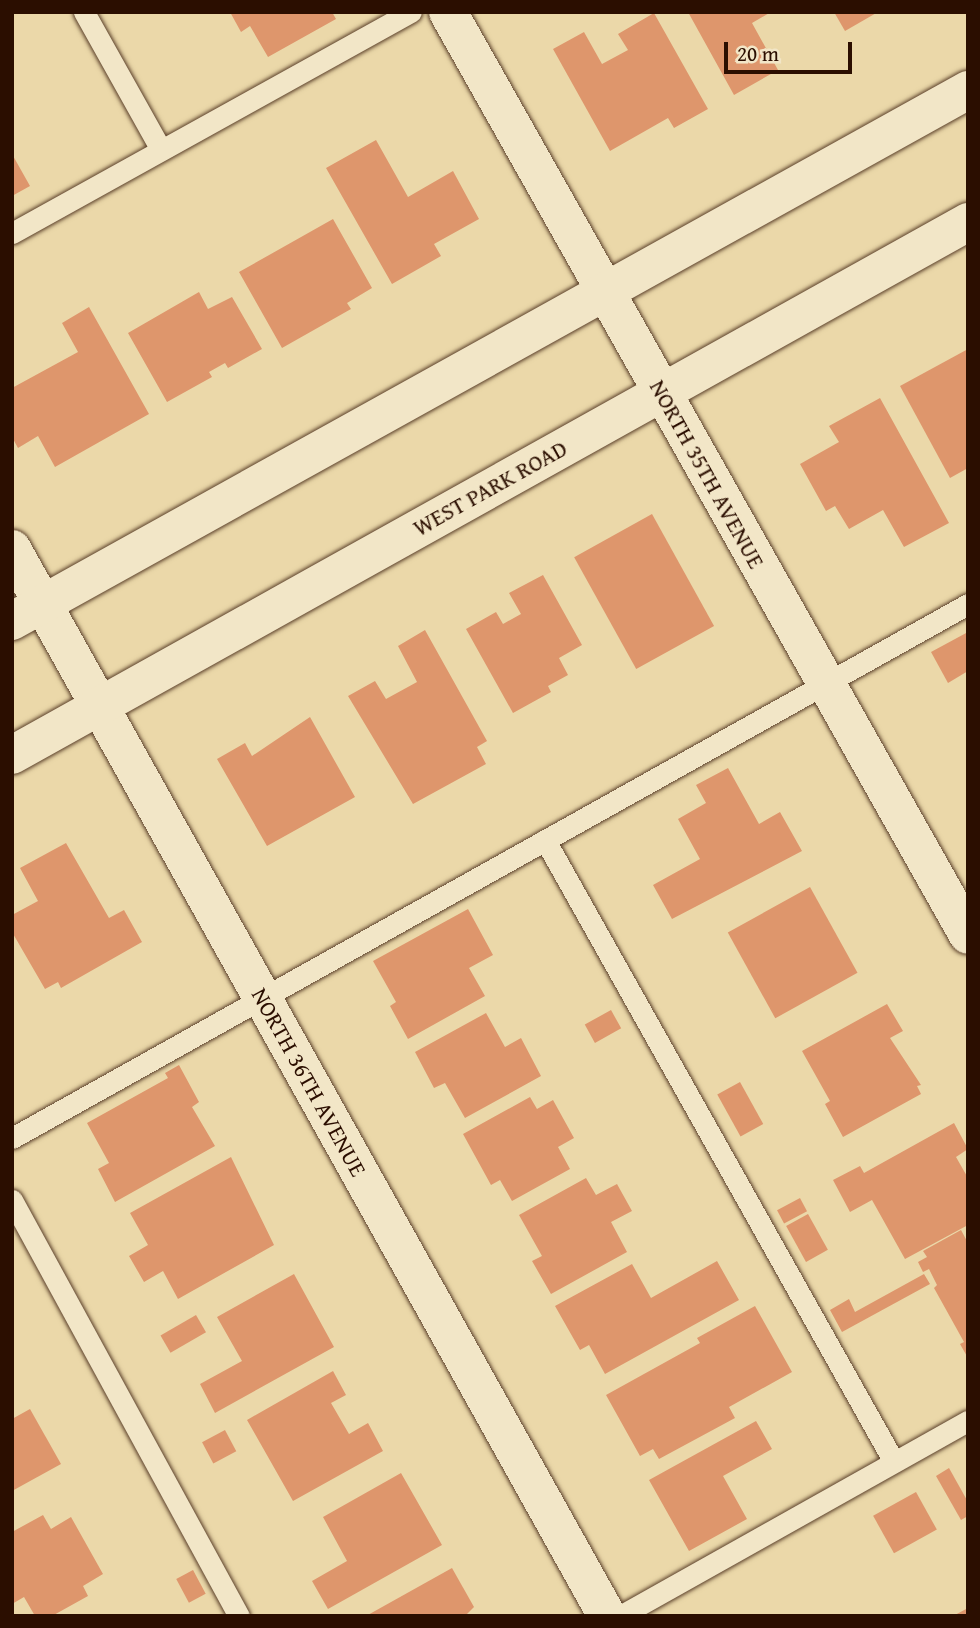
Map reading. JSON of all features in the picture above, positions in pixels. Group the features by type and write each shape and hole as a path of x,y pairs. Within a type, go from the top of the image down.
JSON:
{"street":[{"name":"NORTH 35TH AVENUE","path":"448,12 968,934"},
{"path":"27,613 606,294 968,90"},
{"name":"WEST PARK ROAD","path":"12,755 968,222"},
{"name":"NORTH 36TH AVENUE","path":"12,548 27,613 99,706 607,1616"}],"lane":[{"path":"84,12 161,150"},
{"path":"12,233 411,12"},
{"path":"12,1138 968,604"},
{"path":"545,840 894,1462"},
{"path":"12,1200 239,1616"},
{"path":"620,1616 968,1421"}],"building":[{"path":"230,12 332,12 336,19 268,57 250,26 241,32"},
{"path":"688,12 771,12 752,23 778,70 734,95"},
{"path":"834,12 878,12 845,31"},
{"path":"654,13 708,109 674,128 668,118 610,151 553,49 584,32 602,64 628,50 618,34"},
{"path":"376,140 408,197 453,171 479,219 434,244 441,256 392,284 326,168"},
{"path":"12,154 30,186 12,196"},
{"path":"333,219 372,288 347,303 351,309 282,348 239,272"},
{"path":"199,292 208,309 232,297 262,349 228,368 225,363 209,372 212,377 167,402 128,333"},
{"path":"89,307 149,414 55,467 38,436 18,448 12,437 12,388 78,352 62,323"},
{"path":"968,349 968,468 950,478 900,386"},
{"path":"880,398 949,523 904,547 883,510 849,529 835,506 826,511 800,464 839,442 829,426"},
{"path":"652,514 714,626 636,669 574,557"},
{"path":"543,575 582,645 559,658 568,675 548,686 551,692 513,713 466,629 496,612 503,624 521,614 509,593"},
{"path":"425,630 487,741 477,747 486,764 413,804 348,696 375,681 386,699 417,682 398,646"},
{"path":"968,632 968,671 948,683 931,652"},
{"path":"310,717 355,797 267,846 217,759 245,743 252,756"},
{"path":"728,768 759,824 780,812 802,851 672,919 653,885 700,859 678,819 706,803 696,785"},
{"path":"66,843 109,918 124,910 142,942 61,988 58,982 45,989 12,932 12,915 38,901 20,868"},
{"path":"810,887 858,973 775,1018 728,933"},
{"path":"468,909 493,955 469,968 485,996 408,1039 390,1006 396,1002 373,961"},
{"path":"887,1004 903,1031 890,1038 921,1085 917,1086 921,1094 843,1137 825,1104 830,1101 802,1051"},
{"path":"611,1010 621,1028 595,1043 585,1025"},
{"path":"486,1013 505,1047 521,1038 541,1076 465,1118 445,1083 434,1088 415,1052"},
{"path":"179,1065 199,1102 192,1107 215,1146 115,1202 98,1169 109,1163 87,1123 168,1078 165,1073"},
{"path":"740,1082 763,1124 741,1137 717,1095"},
{"path":"530,1097 537,1109 553,1100 574,1138 558,1147 570,1169 512,1201 500,1180 491,1185 463,1134"},
{"path":"954,1123 968,1149 956,1157 968,1178 968,1225 905,1259 872,1200 850,1212 833,1180 860,1166 864,1173"},
{"path":"231,1157 274,1245 178,1299 163,1271 144,1282 129,1256 148,1245 130,1213"},
{"path":"586,1178 596,1195 617,1184 632,1211 611,1222 627,1252 551,1294 532,1261 542,1256 519,1215"},
{"path":"800,1198 807,1211 784,1223 777,1210"},
{"path":"808,1214 828,1250 806,1262 786,1226"},
{"path":"961,1230 968,1243 968,1358 960,1344 964,1342 934,1288 937,1285 929,1269 923,1272 918,1262 927,1257 923,1251"},
{"path":"717,1261 739,1300 605,1374 589,1345 580,1350 555,1306 632,1264 651,1298"},
{"path":"294,1274 334,1347 215,1413 200,1384 242,1361 217,1317"},
{"path":"924,1274 930,1284 842,1332 830,1310 849,1299 855,1312"},
{"path":"755,1306 792,1372 729,1407 735,1418 659,1459 653,1449 640,1456 606,1395 700,1343 697,1338"},
{"path":"196,1315 206,1332 170,1353 160,1336"},
{"path":"333,1371 346,1395 331,1403 349,1434 368,1423 383,1451 293,1501 247,1420"},
{"path":"30,1409 61,1464 12,1491 12,1419"},
{"path":"756,1421 772,1449 723,1476 747,1519 689,1551 649,1480"},
{"path":"225,1430 236,1451 213,1463 202,1442"},
{"path":"949,1468 968,1502 968,1516 961,1520 936,1476"},
{"path":"401,1473 442,1545 328,1609 312,1581 347,1561 323,1517"},
{"path":"916,1492 937,1530 894,1553 873,1516"},
{"path":"43,1515 51,1529 71,1517 103,1574 83,1586 88,1596 52,1616 35,1616 24,1597 12,1604 12,1532"},
{"path":"452,1568 474,1607 465,1616 366,1616"},
{"path":"193,1570 206,1594 189,1603 176,1579"},
{"path":"968,1608 968,1616 953,1616"}]}
